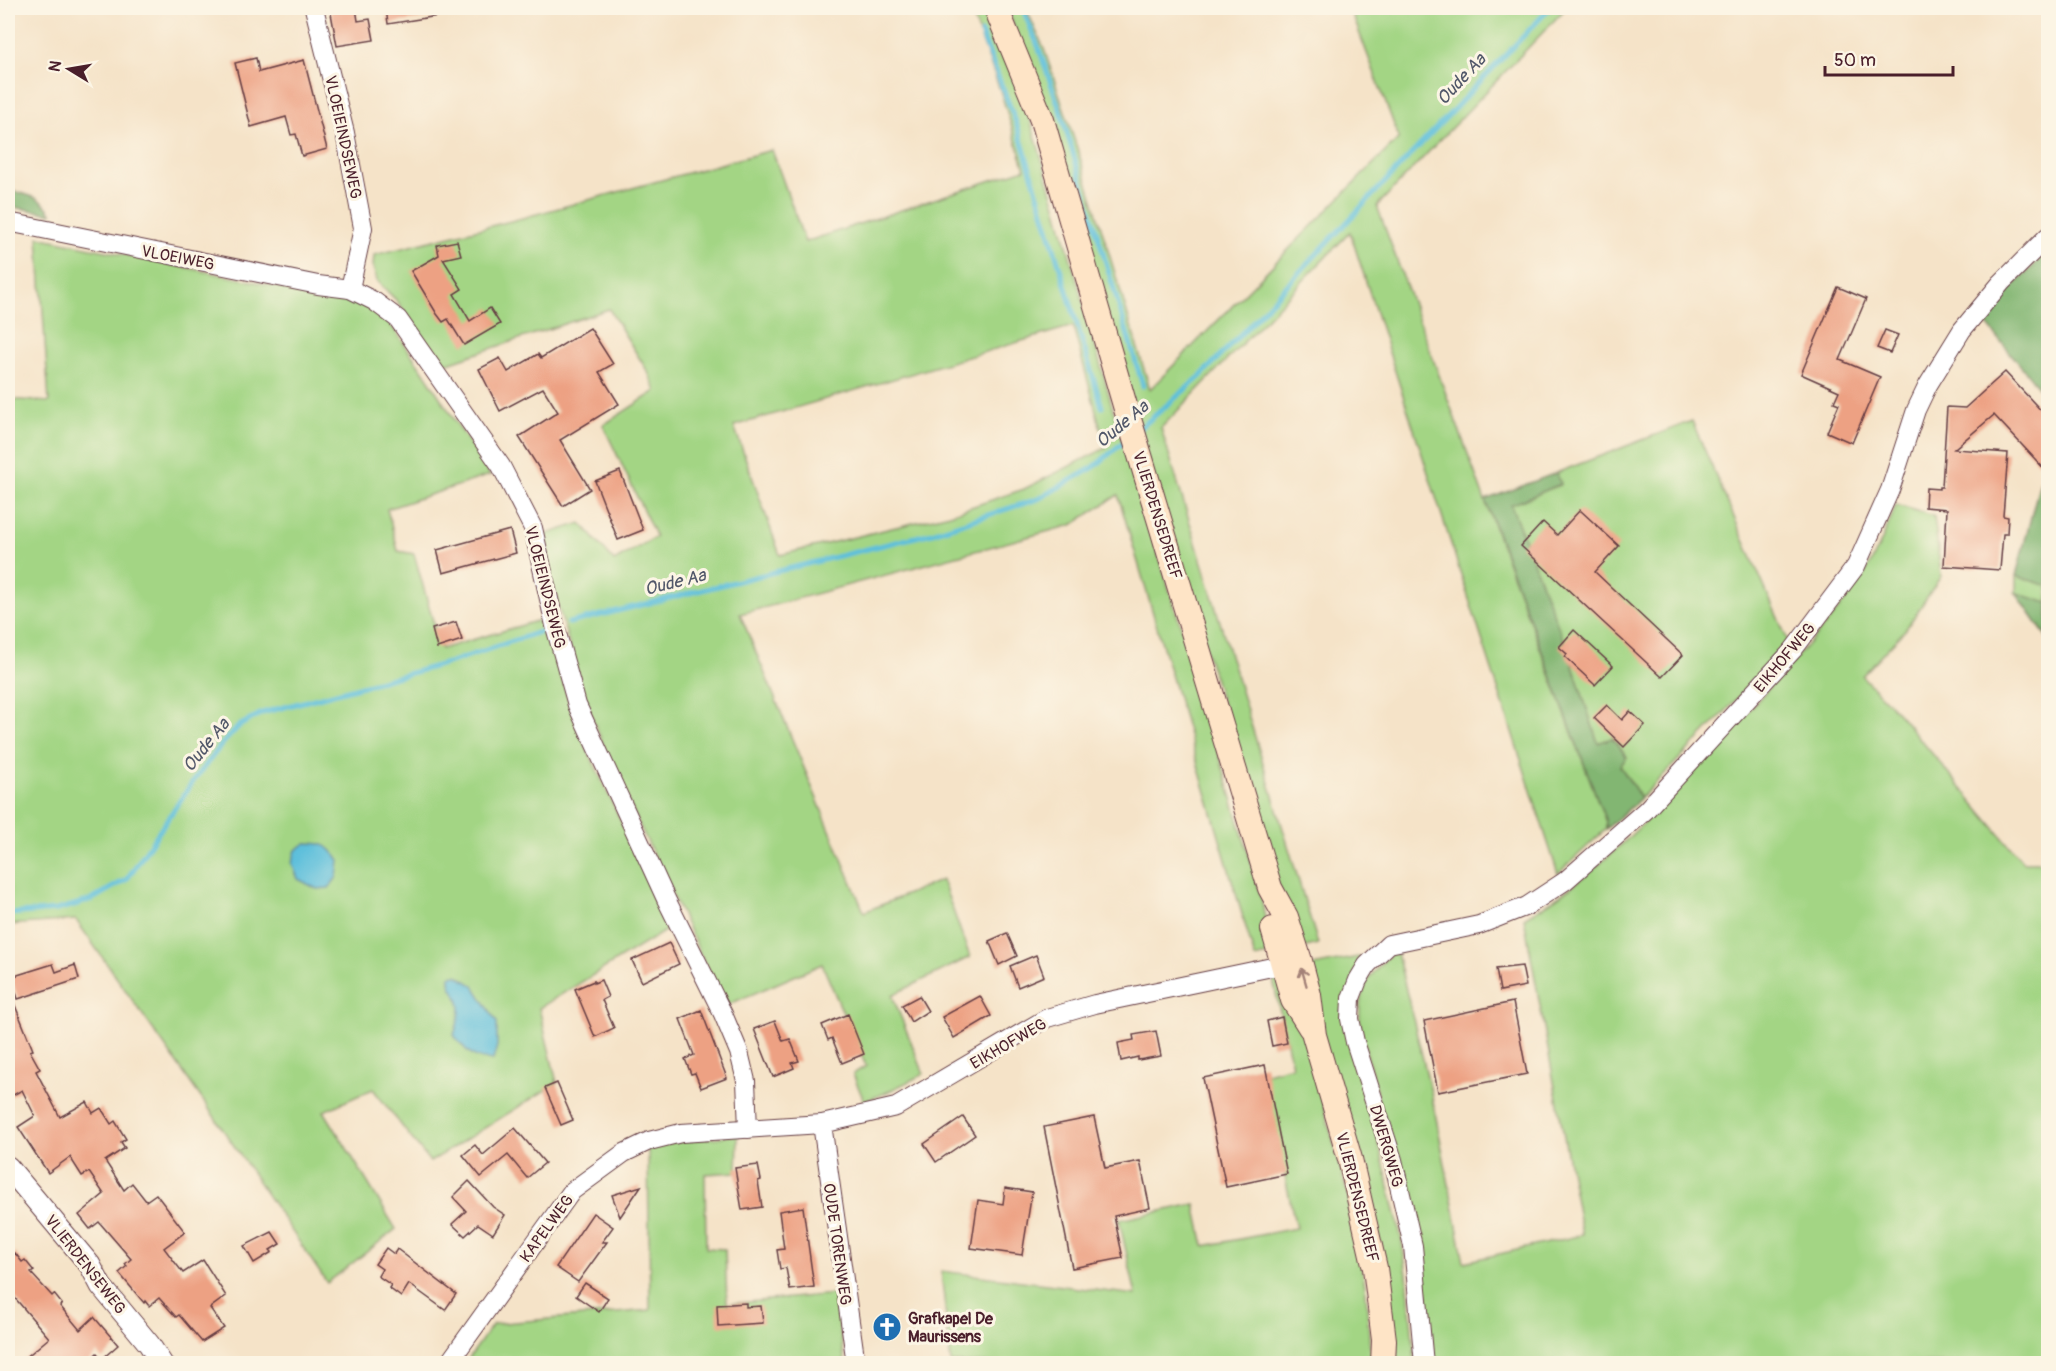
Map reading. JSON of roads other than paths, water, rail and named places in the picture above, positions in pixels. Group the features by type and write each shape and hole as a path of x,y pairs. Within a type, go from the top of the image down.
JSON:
{"main road":[{"name":"VLIERDENSEDREEF","path":"996,8 1042,120 1270,888 1286,916 1310,995 1314,1035 1350,1159 1375,1268 1384,1340 1383,1364"}],"street":[{"name":"VLOEIEINDSEWEG","path":"314,8 345,133 363,228 350,289 374,301 398,320 501,466 533,528 556,630 577,705 666,899 723,1014 738,1052 746,1081 748,1130"},
{"name":"VLOEIWEG","path":"8,222 318,285 350,289"},
{"name":"EIKHOFWEG","path":"1389,944 1479,925 1527,906 1565,881 1646,810 1793,650 1856,566 1890,490 1916,410 1928,385 1962,330 2001,283 2049,236"},
{"name":"DWERGWEG","path":"1389,944 1367,964 1358,980 1351,998 1350,1019 1355,1042 1393,1160 1413,1246 1424,1364"},
{"name":"EIKHOFWEG","path":"822,1124 896,1107 1047,1018 1095,1005 1272,967"},
{"name":"KAPELWEG","path":"448,1364 572,1191 624,1153 649,1142 681,1133 822,1124"},
{"name":"OUDE TORENWEG","path":"822,1124 856,1364"},
{"name":"VLIERDENSEWEG","path":"8,1167 90,1265 101,1286 150,1344 162,1364"}],"water":[{"path":"306,843 326,846 339,860 337,877 329,888 317,889 298,879 292,863 296,850"},
{"path":"457,975 474,986 497,1022 497,1046 493,1060 486,1060 470,1053 454,1035 460,1006 450,976"}],"waterway":[{"name":"Oude Aa","path":"1139,429 1201,376 1550,8"},
{"path":"1024,12 1060,110 1143,386"},
{"path":"981,33 1016,122 1102,407"},
{"name":"Oude Aa","path":"569,623 932,533 1038,499 1094,467 1127,439"},
{"name":"Oude Aa","path":"8,914 57,910 91,900 127,879 194,780 223,743 239,726 262,713 448,663 542,631"}],"place":[{"name":"Grafkapel De Maurissens","path":"887,1327"}]}
